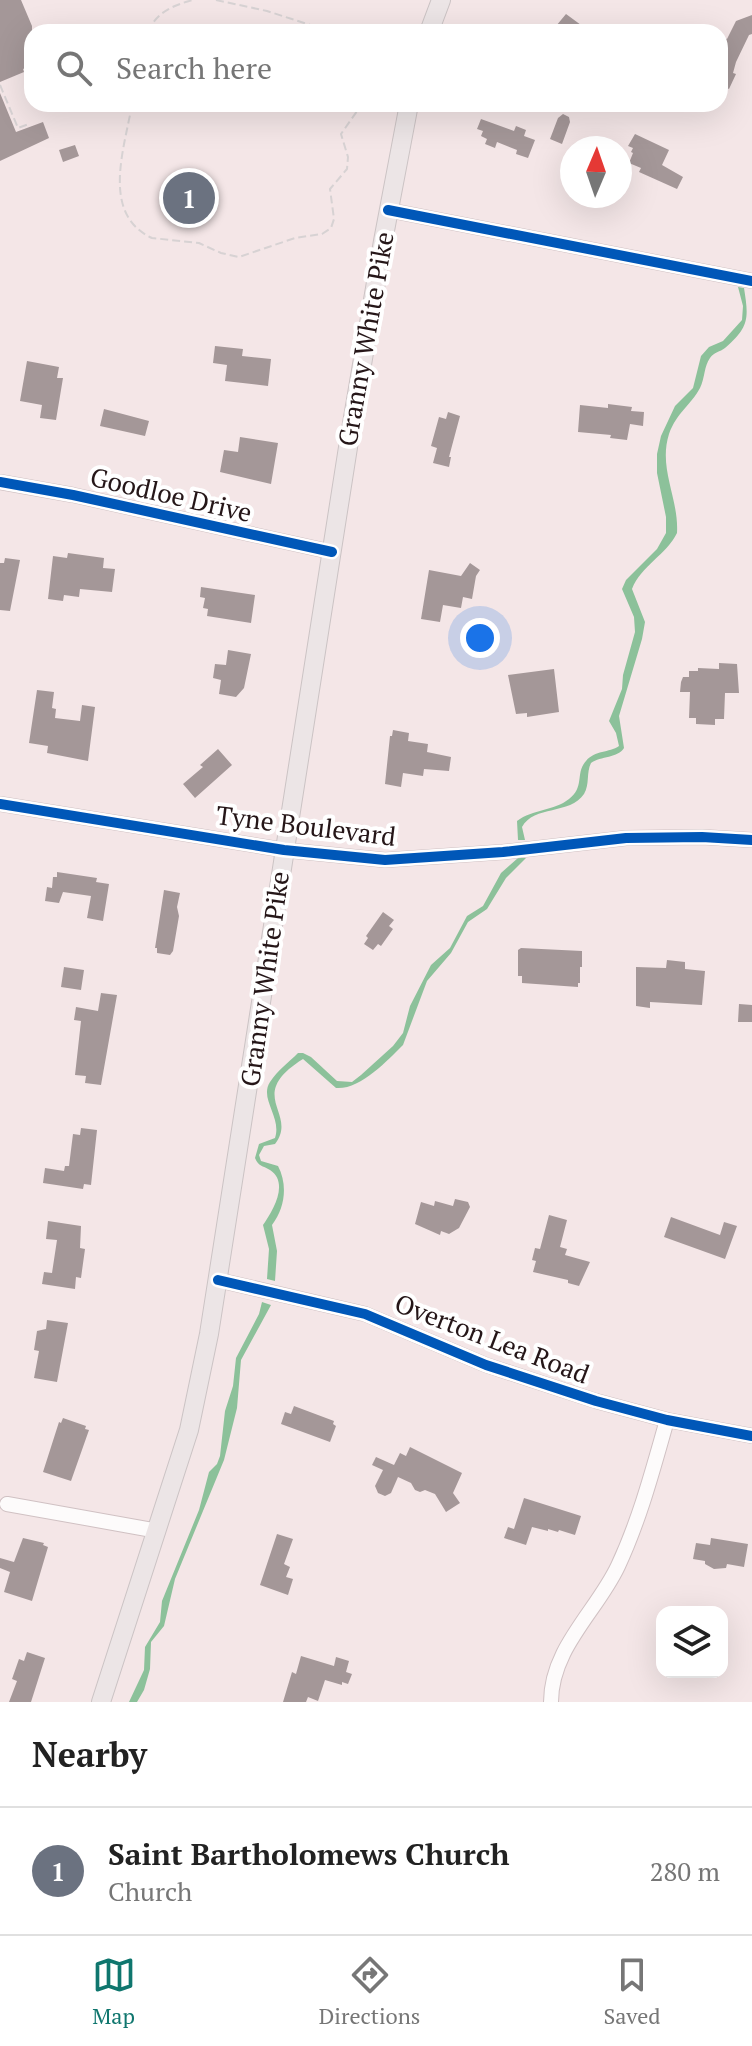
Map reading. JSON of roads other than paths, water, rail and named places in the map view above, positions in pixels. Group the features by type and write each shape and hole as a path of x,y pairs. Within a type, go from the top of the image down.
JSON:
{"main road":[{"path":"432,24 441,0"},
{"name":"Granny White Pike","path":"101,1702 189,1430 218,1280 332,552 388,210 407,112"}],"street":[{"path":"388,210 752,281"},
{"name":"Goodloe Drive","path":"0,482 332,552"},
{"name":"Tyne Boulevard","path":"0,804 337,857 403,860 626,838 752,840"},
{"name":"Overton Lea Road","path":"218,1280 349,1309 518,1377 667,1420 752,1436"},
{"path":"551,1702 553,1680 571,1640 610,1580 627,1546 667,1420"},
{"path":"7,1504 158,1531"}],"place":[{"name":"Saint Bartholomews Church","path":"189,198"}]}
